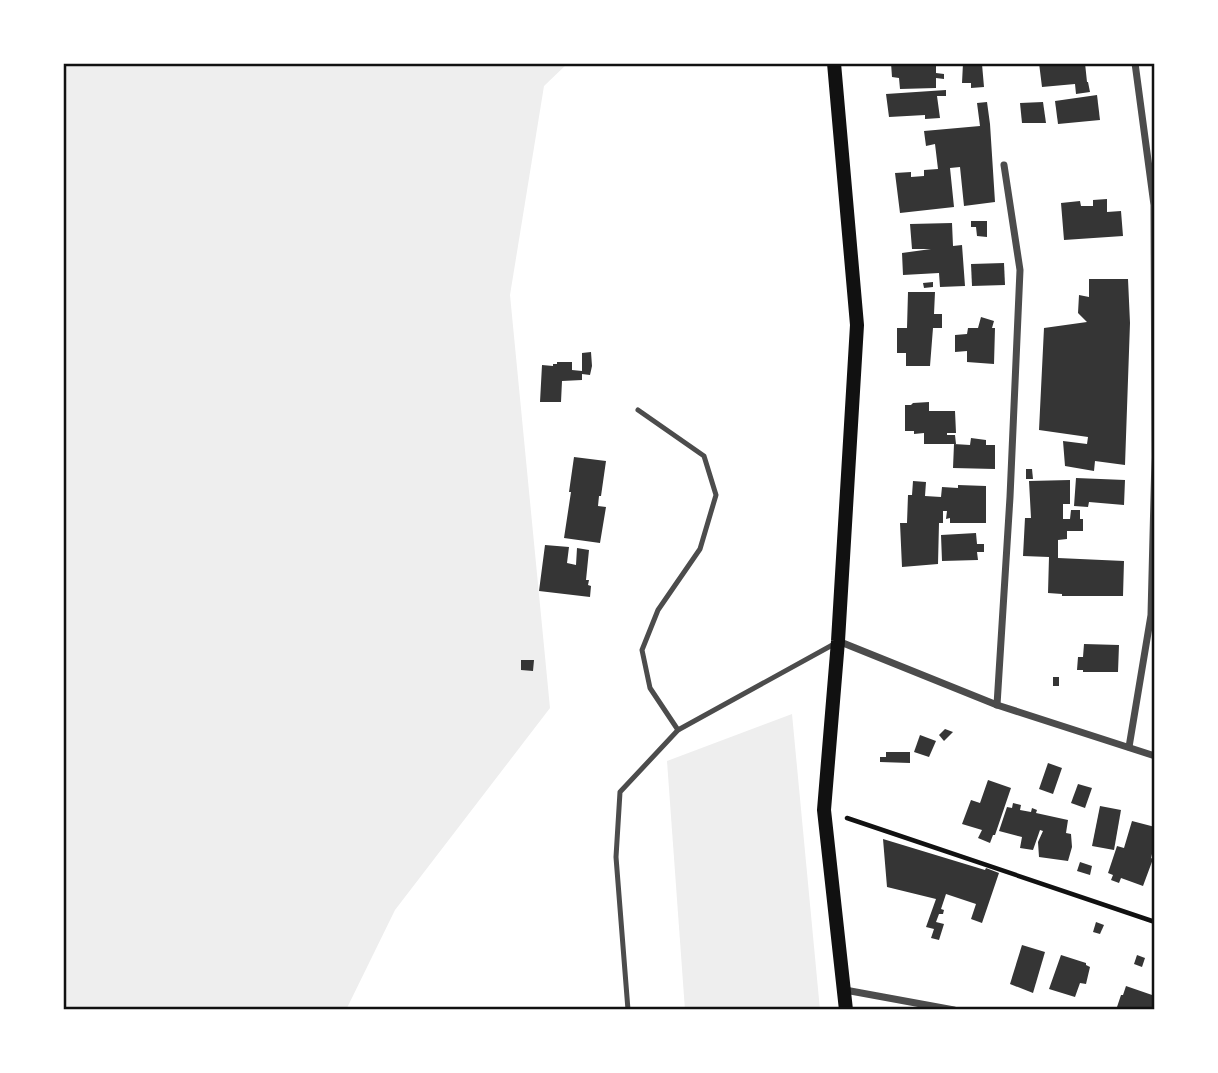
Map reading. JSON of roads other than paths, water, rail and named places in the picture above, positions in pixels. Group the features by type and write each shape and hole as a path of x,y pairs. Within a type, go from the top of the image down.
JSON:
{"main road":[{"path":"834,63 857,325 838,641 824,810 846,1010"}],"street":[{"path":"1129,747 1153,616 1155,457 1155,205 1135,63"},
{"path":"997,705 1020,270 1003,165"},
{"path":"838,641 997,705 1155,756"},
{"path":"843,990 954,1010"}],"lane":[{"path":"638,410 704,456 716,495 700,549 658,610 642,650 650,688 678,730"},
{"path":"628,1010 616,856 620,792 678,730 838,641"}]}
